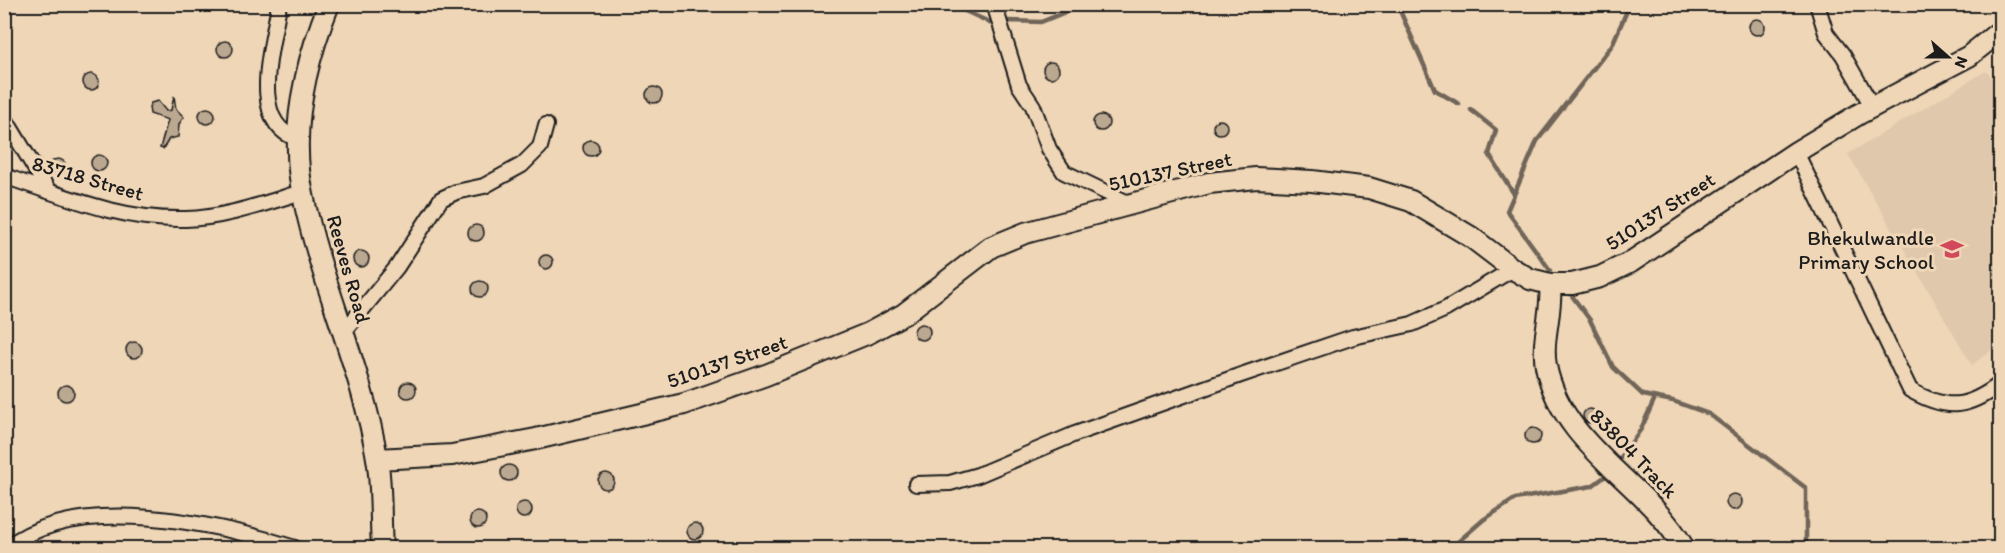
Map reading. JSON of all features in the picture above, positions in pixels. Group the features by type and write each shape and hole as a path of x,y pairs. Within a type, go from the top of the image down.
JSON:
{"street":[{"path":"279,4 267,79 267,100 272,116 280,129 298,139"},
{"name":"Reeves Road","path":"329,4 312,47 304,78 298,139 302,192 377,459 382,549"},
{"path":"993,4 1019,85 1034,106 1049,148 1064,172 1128,203"},
{"path":"1817,4 1821,24 1872,106"},
{"name":"510137 Street","path":"377,459 452,455 536,439 684,404 766,375 869,333 904,314 991,248 1025,233 1128,203 1209,183 1256,178 1369,188 1411,201 1432,211 1530,279 1550,284 1572,284 1600,276 1631,262 1796,152 1872,106 1969,56 2001,31"},
{"path":"4,117 48,190"},
{"path":"343,333 397,267 441,199 456,192 484,186 522,165 540,147 546,125"},
{"path":"1796,152 1910,390 1950,406 1965,405 1979,400 2001,384"},
{"name":"83718 Street","path":"4,176 113,212 187,219 212,216 302,192"},
{"path":"916,484 950,483 978,475 1075,434 1241,375 1353,337 1412,324 1446,309 1513,269"},
{"name":"83804 Track","path":"1550,284 1551,300 1545,364 1563,410 1588,447 1654,505 1684,549"},
{"path":"6,549 33,531 92,516 207,525 244,532 295,549"}],"shaded area":[{"name":"Bhekulwandle Primary School","path":"1986,71 2000,87 2000,344 1972,365 1848,154"}],"building":[{"path":"1757,19 1765,27 1757,35 1749,27"},
{"path":"225,41 233,49 225,57 217,49"},
{"path":"1051,62 1059,70 1051,78 1043,70"},
{"path":"91,74 99,82 91,90 83,82"},
{"path":"654,87 662,95 654,103 646,95"},
{"path":"174,96 176,109 184,117 179,124 178,137 169,139 163,149 160,148 168,120 150,114 149,107 151,103 158,101 166,111 171,110"},
{"path":"207,108 215,116 207,124 199,116"},
{"path":"1101,115 1109,123 1101,131 1093,123"},
{"path":"1217,120 1223,120 1227,127 1223,134 1217,134 1213,130 1213,124"},
{"path":"591,140 599,148 591,156 583,148"},
{"path":"99,155 107,163 99,171 91,163"},
{"path":"58,159 66,167 58,175 50,167"},
{"path":"476,225 484,233 476,241 468,233"},
{"path":"361,251 369,259 361,267 353,259"},
{"path":"543,255 549,255 553,262 549,269 543,269 539,265 539,259"},
{"path":"480,281 488,289 480,297 472,289"},
{"path":"922,324 930,332 922,340 914,332"},
{"path":"134,342 142,350 134,358 126,350"},
{"path":"408,382 416,390 408,398 400,390"},
{"path":"66,385 74,393 66,401 58,393"},
{"path":"1587,409 1593,409 1597,416 1593,423 1587,423 1583,419 1583,413"},
{"path":"1533,428 1541,436 1533,444 1525,436"},
{"path":"509,465 517,473 509,481 501,473"},
{"path":"606,473 614,481 606,489 598,481"},
{"path":"1734,494 1742,502 1734,510 1726,502"},
{"path":"524,502 532,510 524,518 516,510"},
{"path":"478,512 486,520 478,528 470,520"},
{"path":"695,523 703,531 695,539 687,531"}],"waterway":[{"path":"894,4 932,8 954,6 1000,27 1009,21 1041,22 1085,4"},
{"path":"1397,4 1435,90 1459,104"},
{"path":"1550,270 1507,211 1537,141 1612,45 1630,4"},
{"path":"1999,9 2000,4"},
{"path":"1471,110 1496,130 1489,154 1514,194"},
{"path":"1569,292 1590,320 1613,367 1643,395 1673,401 1709,414 1806,488 1806,548"},
{"path":"1619,460 1641,429 1655,398"},
{"path":"1451,548 1483,520 1515,499 1592,486 1607,475"}],"place":[{"name":"Bhekulwandle Primary School","path":"1952,249"}]}
